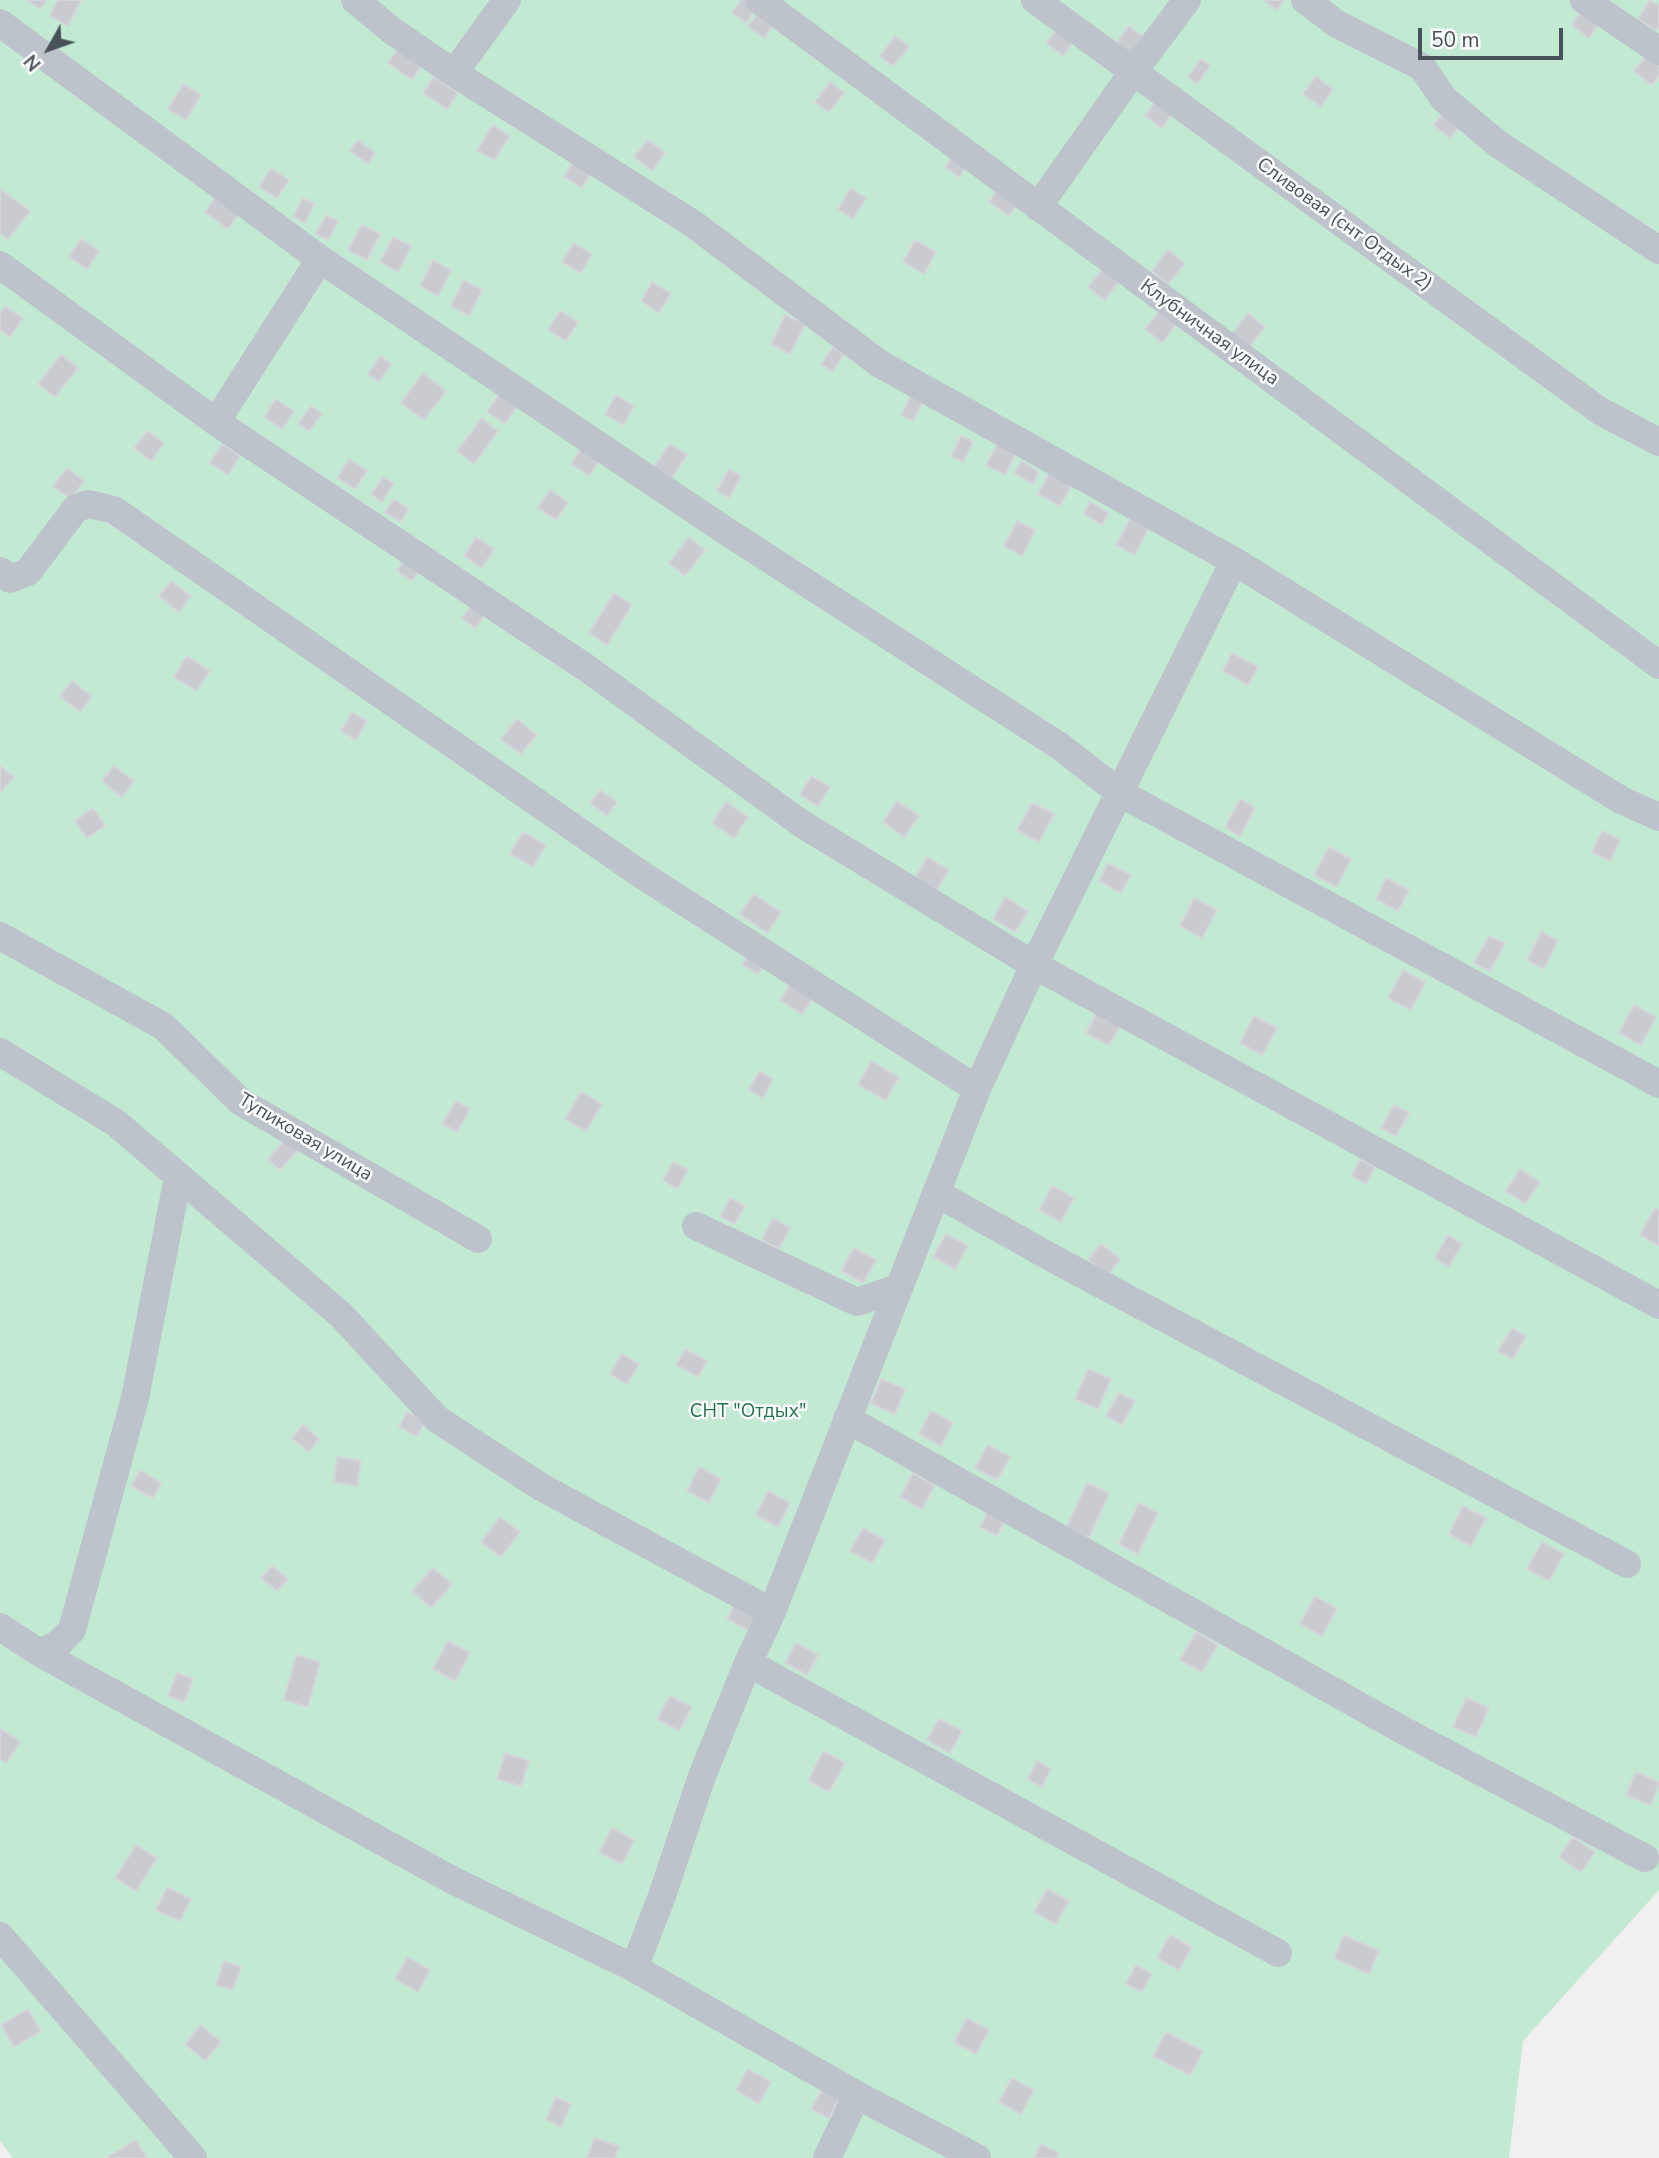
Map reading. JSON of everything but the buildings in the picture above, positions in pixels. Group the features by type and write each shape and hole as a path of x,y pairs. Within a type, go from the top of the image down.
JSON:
{"lane":[{"path":"355,0 391,30 454,73 692,223 880,364 1234,561 1621,800 1659,817"},
{"path":"454,73 507,0"},
{"name":"Клубничная улица","path":"760,0 1659,665"},
{"name":"Сливовая (снт Отдых 2)","path":"1035,0 1600,411 1659,442"},
{"path":"1038,207 1187,0"},
{"path":"1305,0 1337,24 1422,67 1444,99 1498,144 1659,250"},
{"path":"1584,0 1659,51"},
{"path":"0,23 320,259 729,533 1061,747 1120,793 1659,1084"},
{"path":"216,422 269,335 320,259"},
{"path":"0,265 216,422 588,669 802,824 1034,965 1659,1305"},
{"path":"0,571 10,579 28,572 76,508 89,504 114,510 642,874 977,1089"},
{"path":"634,1968 663,1896 702,1776 772,1612 977,1089 1034,965 1234,561"},
{"name":"Тупиковая улица","path":"0,936 163,1026 241,1102 478,1239"},
{"path":"0,1052 116,1123 341,1315 437,1419 541,1487 772,1612"},
{"path":"40,1653 57,1645 72,1630 135,1398 178,1178"},
{"path":"936,1193 1075,1271 1627,1564"},
{"path":"696,1226 857,1302 898,1288"},
{"path":"847,1419 1394,1725 1645,1858"},
{"path":"0,1627 40,1653 452,1880 634,1968 857,2095 976,2158"},
{"path":"748,1663 1278,1953"},
{"path":"0,1937 193,2158"},
{"path":"827,2158 857,2095"}],"green space":[{"name":"СНТ \"Отдых\"","path":"0,0 1659,0 1659,1890 1523,2041 1509,2158 13,2158 0,2141"}]}
